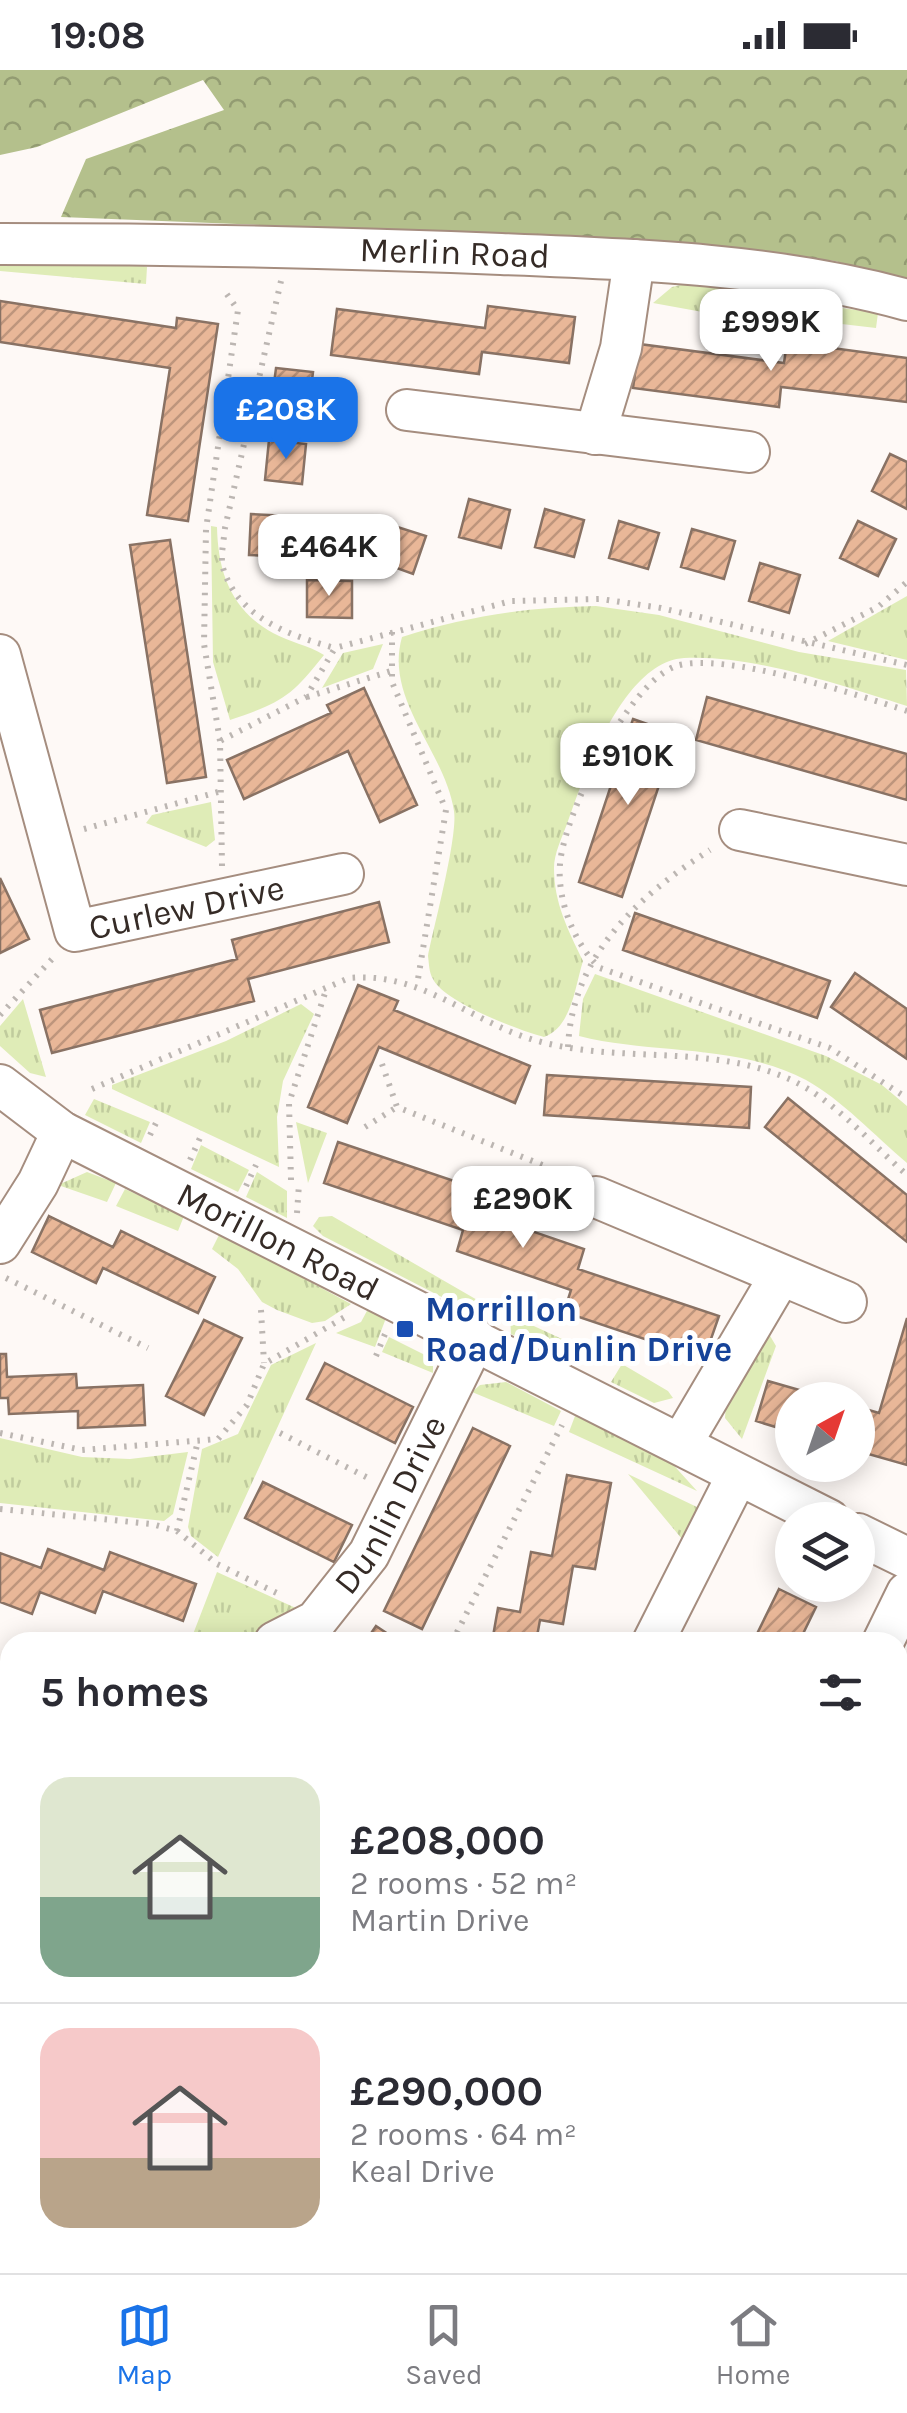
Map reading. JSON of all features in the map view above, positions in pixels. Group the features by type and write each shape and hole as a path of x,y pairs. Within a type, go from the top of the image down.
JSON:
{"street":[{"name":"Merlin Road","path":"0,244 289,245 634,260 812,281 907,300"},
{"path":"595,434 621,348 634,260"},
{"path":"407,410 749,452"},
{"name":"Curlew Drive","path":"0,655 76,931 343,874"},
{"path":"740,830 907,865"},
{"name":"Morillon Road","path":"0,1085 62,1132 792,1502"},
{"path":"0,1243 38,1183 62,1132"},
{"path":"596,1197 846,1302"},
{"path":"681,1444 780,1276"},
{"name":"Dunlin Drive","path":"295,1632 316,1621 368,1554 476,1339"},
{"path":"658,1632 738,1476"},
{"path":"875,1542 907,1558"},
{"path":"887,1632 907,1593"}],"path":[{"path":"289,245 227,520 222,566 242,602 273,627 336,648 511,601 601,599 661,608 907,665"},
{"path":"224,898 218,792 220,741 204,644 208,519 236,343 238,310 226,293"},
{"path":"208,519 227,520"},
{"path":"804,644 878,607 907,582"},
{"path":"392,632 391,671 446,810 417,985"},
{"path":"306,697 336,648"},
{"path":"907,711 738,666 680,665 651,679 618,722 584,791 560,864 565,908 591,960 610,974 830,1048 907,1098"},
{"path":"220,741 306,697 391,671"},
{"path":"50,838 218,792"},
{"path":"568,1047 591,960 621,923 674,872 740,830"},
{"path":"0,1015 76,931"},
{"path":"92,1089 349,978 374,976 417,985 520,1035 568,1047 750,1063 805,1087 907,1175"},
{"path":"291,1180 289,1102 326,990"},
{"path":"382,1064 397,1108 544,1166"},
{"path":"365,1127 397,1108"},
{"path":"0,1275 148,1348"},
{"path":"264,1364 361,1308 380,1290"},
{"path":"0,1433 82,1450 218,1440 237,1420 264,1364 261,1310"},
{"path":"457,1632 578,1392"},
{"path":"280,1434 398,1493"},
{"path":"177,1531 197,1444"},
{"path":"0,1509 152,1524 177,1531 217,1564 303,1605 316,1621"}],"green space":[{"path":"0,70 907,70 907,282 835,261 592,238 61,217 86,159 224,110 203,80 37,147 0,155"},
{"path":"126,261 147,267 146,284 0,271 0,264"},
{"path":"689,283 743,290 741,319 653,303 672,287"},
{"path":"759,293 819,303 816,322 757,320"},
{"path":"835,307 878,313 876,328 833,323"},
{"path":"211,526 217,527 224,574 247,613 273,633 324,655 284,697 230,720 213,662"},
{"path":"907,596 907,660 828,641"},
{"path":"596,606 659,615 799,652 906,670 907,706 797,673 710,658 684,658 662,664 642,679 625,699 595,751 557,851 556,893 583,961 567,1015 544,1037 467,1006 440,988 432,977 428,956 449,860 454,811 440,767 408,704 399,660 402,637 450,623 546,608"},
{"path":"383,644 373,669 322,688 343,653"},
{"path":"211,802 215,840 206,847 146,823 152,815"},
{"path":"595,974 826,1056 882,1085 907,1106 907,1163 832,1098 779,1068 723,1055 579,1036 583,999"},
{"path":"23,999 46,1077 30,1073 0,1046 0,1026"},
{"path":"301,1004 314,1014 283,1081 277,1117 279,1167 112,1089 112,1085 226,1041"},
{"path":"94,1099 150,1122 141,1143 85,1115"},
{"path":"296,1122 327,1133 308,1183"},
{"path":"201,1145 249,1170 238,1192 191,1169"},
{"path":"87,1172 116,1183 107,1202 58,1185"},
{"path":"257,1172 287,1191 287,1218 246,1197"},
{"path":"125,1189 184,1216 178,1231 116,1206"},
{"path":"332,1216 498,1312 498,1326 323,1236 313,1226 319,1217"},
{"path":"220,1233 351,1304 325,1321 312,1323 262,1302 238,1269 212,1249"},
{"path":"368,1309 386,1318 375,1347 336,1333 361,1322"},
{"path":"510,1315 588,1351 583,1363 575,1364 511,1334"},
{"path":"769,1334 776,1346 742,1439 725,1418 726,1402 762,1336"},
{"path":"389,1337 433,1359 433,1373 382,1352"},
{"path":"316,1343 218,1557 191,1536 188,1527 202,1449 238,1434 271,1365"},
{"path":"622,1364 668,1391 673,1398 654,1403 611,1382"},
{"path":"506,1382 561,1411 554,1426 472,1392 480,1385"},
{"path":"575,1416 669,1460 697,1491 569,1432"},
{"path":"0,1438 82,1457 130,1459 188,1452 173,1514 164,1521 0,1503"},
{"path":"628,1474 699,1508 686,1540 682,1539"},
{"path":"217,1572 298,1609 262,1632 194,1632"}],"building":[{"path":"0,301 176,328 177,318 218,324 188,521 147,515 170,368 0,342"},
{"path":"488,306 575,317 569,363 482,352 479,374 331,355 337,309 485,328"},
{"path":"787,342 907,358 907,402 781,387 779,407 633,388 639,344 784,363"},
{"path":"276,368 313,372 308,412 271,407"},
{"path":"269,440 306,444 302,484 265,480"},
{"path":"890,454 907,462 907,509 872,491"},
{"path":"469,499 510,510 501,548 459,537"},
{"path":"545,509 584,520 574,557 535,547"},
{"path":"251,514 288,516 287,557 249,555"},
{"path":"619,521 659,533 648,569 609,558"},
{"path":"858,521 896,539 878,576 840,558"},
{"path":"391,525 426,536 413,574 380,562"},
{"path":"692,529 735,541 724,579 681,567"},
{"path":"170,540 206,777 167,783 130,545"},
{"path":"760,563 800,575 789,613 749,601"},
{"path":"307,580 352,581 352,618 307,617"},
{"path":"364,688 417,805 380,822 348,751 244,799 227,760 331,713 327,705"},
{"path":"707,697 907,754 907,800 696,740"},
{"path":"633,719 676,734 622,897 579,882"},
{"path":"0,878 29,939 0,953"},
{"path":"379,902 389,942 248,979 254,1001 52,1053 40,1010 237,959 232,940"},
{"path":"635,913 830,981 817,1018 623,950"},
{"path":"855,973 907,1009 907,1059 831,1007"},
{"path":"358,985 398,1001 394,1010 530,1066 515,1103 379,1047 347,1123 308,1107"},
{"path":"547,1075 751,1087 749,1128 544,1115"},
{"path":"788,1098 907,1195 907,1242 765,1127"},
{"path":"338,1142 478,1189 470,1210 584,1249 578,1269 719,1316 704,1359 564,1312 571,1290 457,1251 463,1230 324,1183"},
{"path":"49,1216 113,1247 121,1231 215,1277 198,1313 103,1268 96,1283 32,1252"},
{"path":"907,1318 907,1465 875,1456 875,1412 879,1413"},
{"path":"204,1320 242,1338 204,1415 166,1396"},
{"path":"0,1354 6,1354 7,1377 76,1374 77,1388 143,1385 145,1425 78,1428 78,1411 9,1414 8,1398 0,1398"},
{"path":"325,1363 413,1407 395,1443 307,1399"},
{"path":"768,1381 775,1383 775,1427 756,1421"},
{"path":"473,1428 510,1446 422,1629 384,1611"},
{"path":"567,1475 611,1483 595,1569 573,1566 563,1624 540,1620 538,1632 494,1632 498,1608 520,1612 531,1552 552,1556"},
{"path":"263,1482 352,1525 334,1562 245,1518"},
{"path":"48,1549 104,1570 110,1552 196,1584 183,1621 103,1591 95,1613 40,1592 32,1614 0,1602 0,1553 41,1568"},
{"path":"775,1597 775,1602 806,1602 816,1607 804,1632 758,1632"}],"place":[{"name":"Morrillon Road/Dunlin Drive","path":"405,1329"}]}
